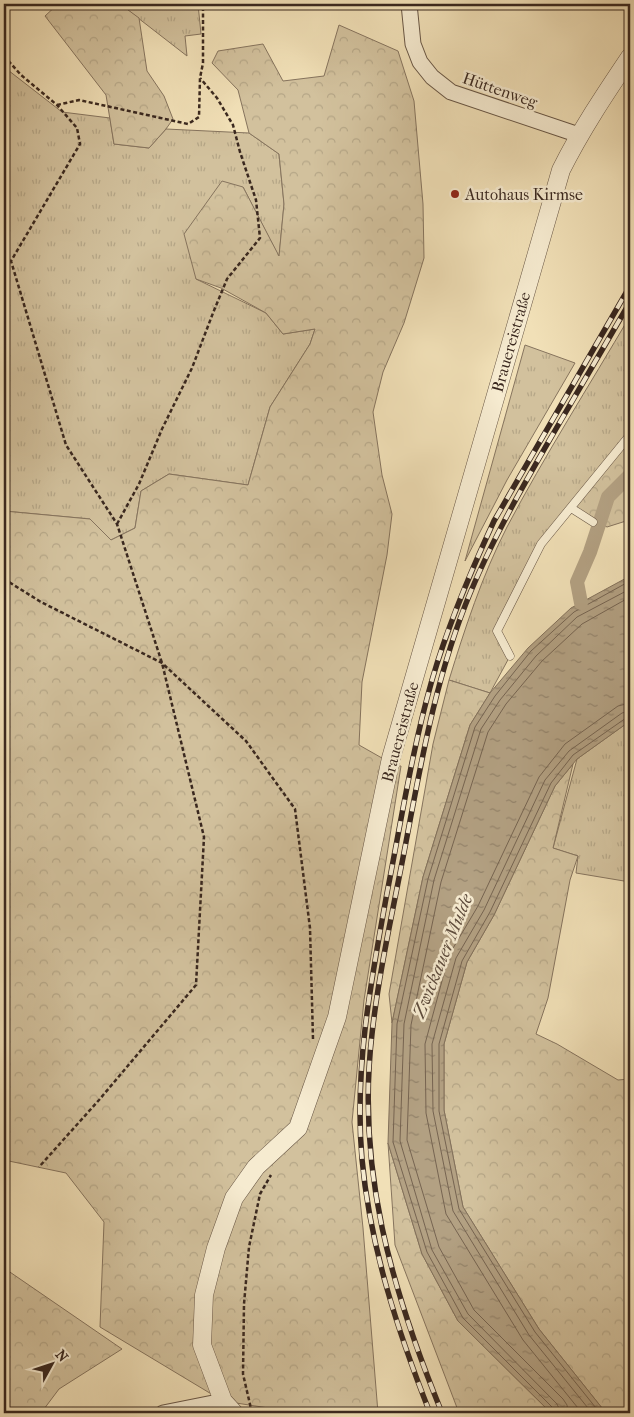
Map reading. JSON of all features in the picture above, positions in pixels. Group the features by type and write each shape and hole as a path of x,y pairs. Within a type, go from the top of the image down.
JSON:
{"street":[{"name":"Hüttenweg","path":"409,4 413,44 420,62 432,77 450,92 579,135"},
{"name":"Brauereistraße","path":"228,1407 202,1345 204,1295 216,1248 234,1198 256,1167 298,1128 325,1051 339,1008 391,758 561,170 579,135 630,57"},
{"path":"163,1413 228,1407"}],"lane":[{"path":"510,656 496,631 541,544 630,435"},
{"path":"571,508 593,522"}],"path":[{"path":"57,105 79,100 188,124 199,117 200,78 203,63 203,4"},
{"path":"4,56 21,75 57,105 77,128 80,144 12,262 66,445 117,524 162,663 204,836 196,985 99,1100 39,1167"},
{"path":"117,524 139,484 162,429 192,368 227,279 260,238 256,200 240,152 234,125 217,98 200,78"},
{"path":"4,579 41,602 162,663 246,740 295,809 310,928 313,1044 325,1051"},
{"path":"252,1413 243,1374 244,1304 249,1247 260,1194 274,1169"}],"green space":[{"path":"58,4 120,4 139,18 147,71 164,96 173,119 149,148 114,144 106,95 45,16"},
{"path":"120,4 198,4 201,34 185,36 187,56"},
{"path":"339,25 398,51 414,101 423,204 424,258 404,323 383,372 373,412 382,475 392,514 387,555 362,682 359,745 396,766 401,766 364,1000 352,1122 363,1228 378,1413 301,1413 223,1401 100,1327 104,1222 66,1173 4,1160 4,511 90,519 111,540 135,528 141,491 169,474 248,485 270,407 310,344 315,329 283,334 266,313 221,288 196,279 184,234 222,181 243,187 279,256 284,204 279,154 249,133 238,90 212,63 218,51 263,44 283,81 324,76"},
{"path":"4,67 62,112 110,118 114,144 149,148 166,129 249,133 279,154 284,204 279,257 243,187 196,279 266,313 283,334 315,329 310,344 270,407 248,485 169,474 141,491 135,528 111,540 90,519 4,511"},
{"path":"630,316 630,435 541,544 497,631 510,656 490,693 449,680 482,583 507,527"},
{"path":"525,345 575,363 507,480 465,561"},
{"path":"630,435 630,518 607,527 571,508"},
{"path":"449,680 490,693 470,725 423,877 392,1023 389,994 433,744"},
{"path":"630,721 630,882 576,873 578,856 553,848 577,759"},
{"path":"573,764 553,848 578,856 570,880 548,998 536,1034 557,1044 618,1080 630,1079 630,1413 606,1413 539,1329 463,1207 444,1110 444,1044 467,962 494,915 555,786"},
{"path":"388,1143 422,1254 458,1321 551,1413 459,1413 395,1245"},
{"path":"4,1268 122,1349 59,1389 41,1413 4,1413"}],"water":[{"name":"Zwickauer Mulde","path":"630,576 630,721 577,759 555,786 494,915 467,962 444,1044 444,1110 463,1207 539,1329 606,1413 551,1413 458,1321 422,1254 388,1143 392,1023 423,877 470,725 490,693 528,648 571,608"}],"waterway":[{"path":"581,603 577,582 590,552 608,497 630,475"}],"railway":[{"path":"430,1413 407,1352 387,1289 372,1224 362,1159 360,1125 362,1058 381,926 418,733 438,660 460,599 494,521 630,286"},
{"path":"442,1413 424,1367 394,1275 382,1228 374,1181 369,1133 368,1084 372,1034 387,938 432,715 459,622 489,551 509,511 630,302"}],"place":[{"name":"Autohaus Kirmse","path":"455,194"}]}
